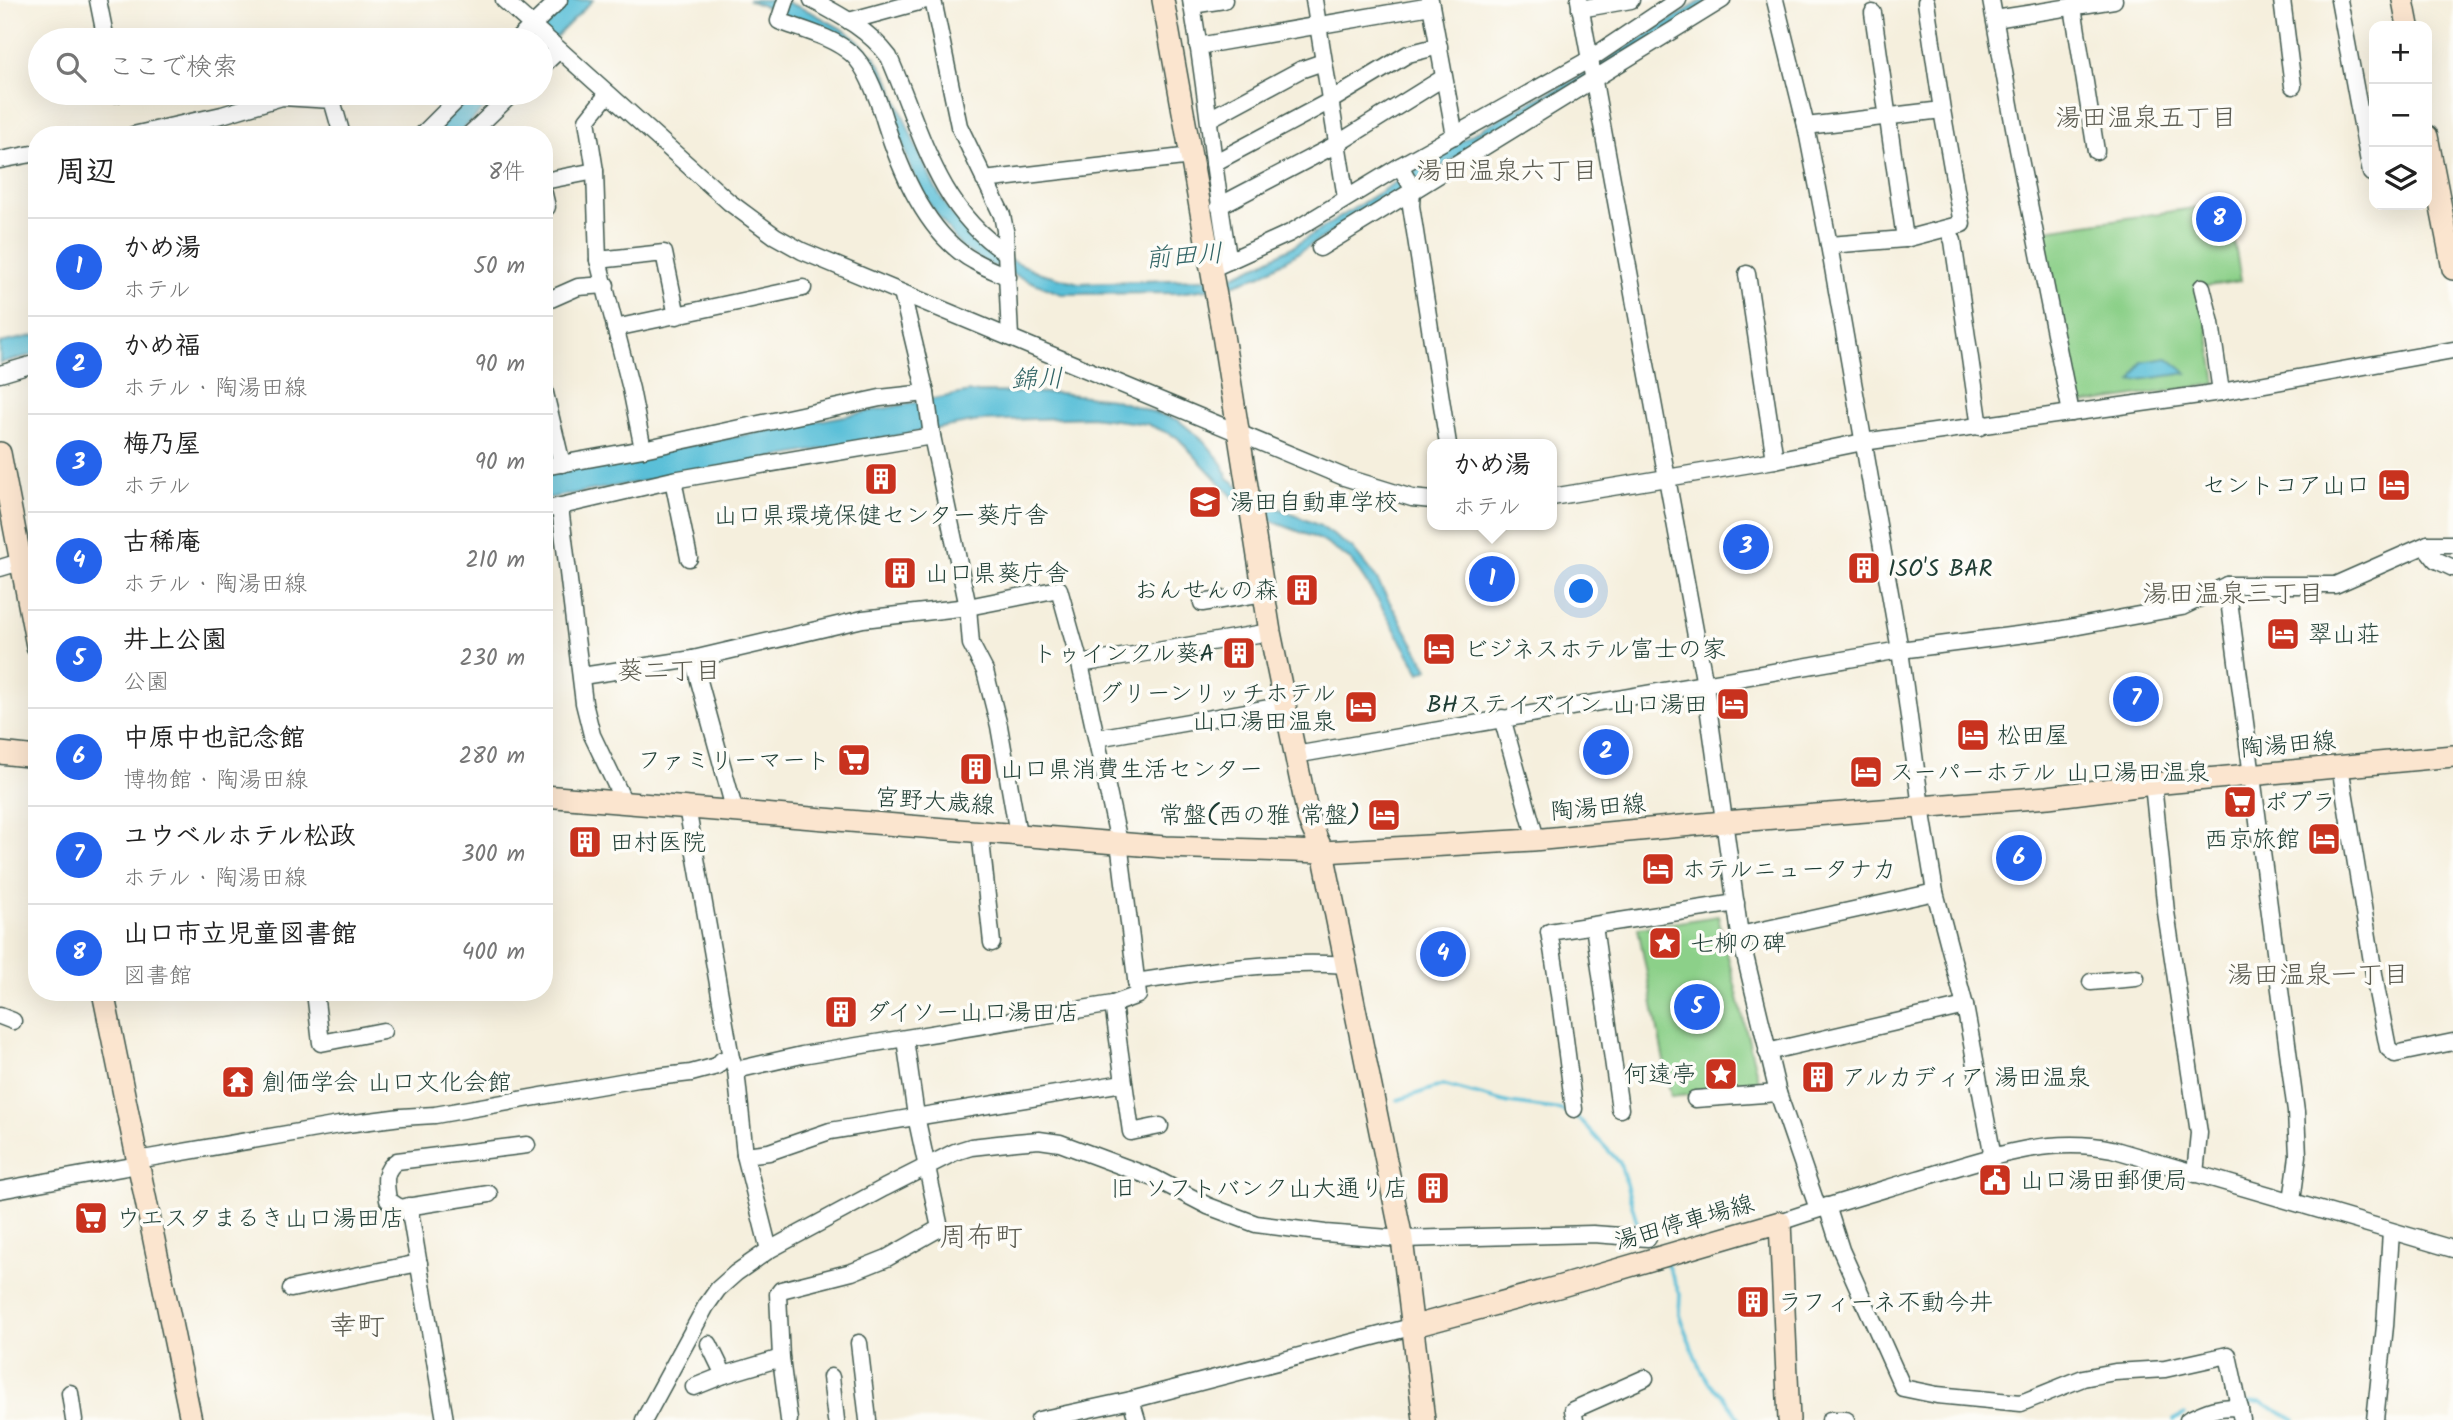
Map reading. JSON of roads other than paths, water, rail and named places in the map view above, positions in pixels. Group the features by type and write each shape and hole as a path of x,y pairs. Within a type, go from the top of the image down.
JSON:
{"main road":[{"path":"1163,0 1192,156 1217,267 1215,292 1270,632 1309,821 1322,852 1347,965 1402,1239 1424,1420"},
{"path":"2403,0 2407,21"},
{"path":"2429,147 2453,268"},
{"path":"0,453 20,564 28,589"},
{"path":"0,753 28,756"},
{"name":"陶湯田線","path":"1322,852 1535,839 2048,797 2153,784 2453,756"},
{"name":"宮野大歳線","path":"553,797 1202,849 1322,852"},
{"path":"105,1001 191,1420"},
{"name":"湯田停車場線","path":"1411,1326 1558,1287 1655,1250 1780,1222 1789,1420"}],"street":[{"path":"98,0 104,28"},
{"path":"504,0 535,28"},
{"path":"529,28 559,0"},
{"path":"786,0 779,21 840,45 858,61 920,204 954,246 972,261 1008,277"},
{"path":"812,0 862,28 878,42 889,57 944,189 959,211 988,241 1005,252"},
{"path":"849,21 926,0"},
{"path":"933,0 958,126 1002,215 1010,337"},
{"path":"1224,0 1191,2 1219,206 1217,267 1290,233 1399,166 1590,61 1678,0"},
{"path":"1314,0 1346,198"},
{"path":"1631,0 1580,4 1705,685 1740,935 1778,1093 1823,1207 1903,1388 1937,1395 2021,1403 2083,1378 2115,1371 2165,1369 2228,1356 2241,1414"},
{"path":"1320,248 1722,0"},
{"path":"1775,0 1806,126 1829,245 1900,650 1921,807 1936,892 1965,1006 1993,1157"},
{"path":"1991,0 2071,413"},
{"path":"1995,19 2113,0"},
{"path":"2282,0 2293,86"},
{"path":"2340,0 2369,162"},
{"path":"1829,245 1905,239 1962,224 1926,2"},
{"path":"1198,46 1430,3 1455,135"},
{"path":"2073,6 2096,151"},
{"path":"1873,13 1905,239"},
{"path":"553,44 729,202 766,230 802,251 1239,435 1379,489 1427,499"},
{"path":"1214,163 1331,101 1408,54 1439,46"},
{"path":"553,56 559,50"},
{"path":"1209,119 1300,70 1324,62"},
{"path":"1219,206 1337,144 1443,78"},
{"path":"607,94 587,120 596,171 598,260 643,449"},
{"path":"173,126 255,105"},
{"path":"333,105 339,126"},
{"path":"431,126 452,105"},
{"path":"478,126 500,105"},
{"path":"1806,126 1942,110"},
{"path":"0,160 28,155"},
{"path":"984,180 1192,156"},
{"path":"1399,166 1411,190 1411,206 1447,439"},
{"path":"553,179 596,171"},
{"path":"1948,229 1953,241 1980,428"},
{"path":"598,260 664,253 677,316"},
{"path":"1747,274 1775,460"},
{"path":"553,298 578,287 606,285"},
{"path":"2202,287 2211,323 2221,392"},
{"path":"615,328 803,288"},
{"path":"902,293 926,393 932,436 968,607 971,644 985,671 999,726 1018,834"},
{"path":"1557,496 1775,460 1863,442 1980,428 2221,392 2453,351"},
{"path":"0,374 28,366"},
{"path":"553,466 880,398 926,393"},
{"path":"553,426 562,464"},
{"path":"553,509 673,480 932,436"},
{"path":"673,480 689,558"},
{"path":"553,515 582,676 584,704 592,735 624,802"},
{"path":"2428,544 2428,550 2437,560 2453,568"},
{"path":"1296,755 1900,650 2057,630 2182,607 2227,585 2334,585 2428,544 2453,544"},
{"path":"2227,585 2296,1112 2298,1156 2292,1201"},
{"path":"0,1190 339,1125 435,1115 638,1079 691,1073 716,1066 722,1060 734,1064 905,1039 1113,1004 1138,995 1119,842 1080,664 1059,589 968,607 863,619 693,659 582,676"},
{"path":"1202,603 1264,593"},
{"path":"1080,664 1270,632"},
{"path":"693,659 735,812"},
{"path":"1097,738 1286,705"},
{"path":"1503,718 1535,839"},
{"path":"2340,766 2376,992 2388,1048 2395,1054 2453,1042"},
{"path":"2153,784 2166,912 2199,1133 2195,1174"},
{"path":"687,807 734,1064 746,1155 769,1250"},
{"path":"980,831 992,943"},
{"path":"1740,935 1936,892"},
{"path":"1574,1109 1549,932 1735,903"},
{"path":"1594,926 1620,1109"},
{"path":"1136,982 1232,968 1310,962 1347,965"},
{"path":"2091,982 2136,978"},
{"path":"316,1001 321,1043 383,1031"},
{"path":"1113,1004 1131,1132 1160,1126"},
{"path":"1767,1052 1965,1006"},
{"path":"789,1420 781,1357 778,1294 781,1290 852,1272 887,1258 940,1228 916,1116 905,1039"},
{"path":"746,1155 769,1152 830,1131 1123,1083"},
{"path":"1695,1098 1778,1093"},
{"path":"644,1420 718,1289 736,1273 769,1250 955,1152 971,1147 1039,1140 1059,1143 1154,1178 1208,1206 1256,1224 1402,1239 1593,1234 1655,1250"},
{"path":"1780,1222 1993,1157 2039,1146 2087,1144 2453,1249"},
{"path":"489,1194 400,1208 388,1200 385,1176 388,1167 397,1161 527,1145"},
{"path":"409,1206 445,1420"},
{"path":"2375,1420 2392,1232"},
{"path":"291,1289 419,1263"},
{"path":"1039,1420 1131,1400 1411,1326"},
{"path":"859,1343 868,1420"},
{"path":"709,1344 724,1375"},
{"path":"694,1387 781,1357"},
{"path":"831,1377 836,1420"},
{"path":"1575,1420 1573,1410 1645,1378"},
{"path":"70,1393 74,1420"},
{"path":"1131,1400 1136,1420"},
{"path":"2188,1420 2208,1409 2230,1407 2241,1414"},
{"path":"1830,1420 1846,1420"}],"water":[{"path":"566,0 593,0 553,40 553,28 538,28"},
{"path":"748,0 781,0 811,12 851,34 875,57 889,80 914,142 951,214 986,249 1041,273 1079,283 1229,278 1294,246 1467,137 1573,81 1703,0 1717,0 1261,275 1229,286 1178,293 1061,294 988,264 962,248 926,199 911,169 896,126 859,54 776,11"},
{"path":"461,105 488,105 466,126 440,126"},
{"path":"28,337 28,356 0,363 0,343"},
{"path":"2168,358 2187,373 2132,381 2142,362"},
{"path":"970,392 1059,393 1112,399 1178,420 1205,442 1223,464 1228,478 1259,500 1320,526 1353,549 1376,578 1428,669 1420,673 1352,561 1321,540 1266,519 1246,508 1177,437 1147,424 1091,417 979,421 553,497 553,471"}],"waterway":[{"path":"1398,1100 1443,1085 1509,1103 1561,1110 1581,1121 1620,1163 1639,1229"},
{"path":"1666,1262 1680,1294 1679,1315 1699,1366 1708,1382 1722,1395 1740,1420"},
{"path":"2242,1403 2261,1402 2295,1420"},
{"path":"2174,1420 2185,1414"}],"place":[{"name":"山口市立児童図書館","path":"2219,219"},
{"name":"山口県環境保健センター葵庁舎","path":"881,479"},
{"name":"セントコア山口","path":"2394,485"},
{"name":"湯田自動車学校","path":"1205,502"},
{"name":"梅乃屋","path":"1746,547"},
{"name":"ISO'S BAR","path":"1864,568"},
{"name":"山口県葵庁舎","path":"900,573"},
{"name":"かめ湯","path":"1492,579"},
{"name":"おんせんの森","path":"1302,590"},
{"name":"翠山荘","path":"2283,634"},
{"name":"ビジネスホテル富士の家","path":"1439,649"},
{"name":"トゥインクル葵A","path":"1239,653"},
{"name":"ユウベルホテル松政","path":"2136,699"},
{"name":"BHステイズイン 山口湯田","path":"1733,704"},
{"name":"グリーンリッチホテル 山口湯田温泉","path":"1361,707"},
{"name":"松田屋","path":"1973,735"},
{"name":"かめ福","path":"1606,752"},
{"name":"ファミリーマート","path":"854,760"},
{"name":"山口県消費生活センター","path":"976,769"},
{"name":"スーパーホテル 山口湯田温泉","path":"1866,772"},
{"name":"ポプラ","path":"2240,802"},
{"name":"常盤(西の雅 常盤)","path":"1384,815"},
{"name":"西京旅館","path":"2324,839"},
{"name":"田村医院","path":"585,842"},
{"name":"中原中也記念館","path":"2019,858"},
{"name":"ホテルニュータナカ","path":"1658,869"},
{"name":"七柳の碑","path":"1665,943"},
{"name":"古稀庵","path":"1443,954"},
{"name":"井上公園","path":"1697,1007"},
{"name":"ダイソー山口湯田店","path":"841,1012"},
{"name":"何遠亭","path":"1721,1074"},
{"name":"アルカディア 湯田温泉","path":"1818,1077"},
{"name":"創価学会 山口文化会館","path":"238,1082"},
{"name":"山口湯田郵便局","path":"1995,1180"},
{"name":"旧 ソフトバンク山大通り店","path":"1433,1188"},
{"name":"ウエスタまるき山口湯田店","path":"91,1218"},
{"name":"ラフィーネ不動今井","path":"1753,1302"}],"district":[{"name":"湯田温泉五丁目","path":"2146,117"},
{"name":"湯田温泉六丁目","path":"1507,170"},
{"name":"湯田温泉三丁目","path":"2233,593"},
{"name":"葵二丁目","path":"669,670"},
{"name":"湯田温泉一丁目","path":"2318,974"},
{"name":"周布町","path":"981,1236"},
{"name":"幸町","path":"357,1325"}],"water label":[{"name":"前田川","path":"1184,255"},
{"name":"錦川","path":"1037,378"}]}
